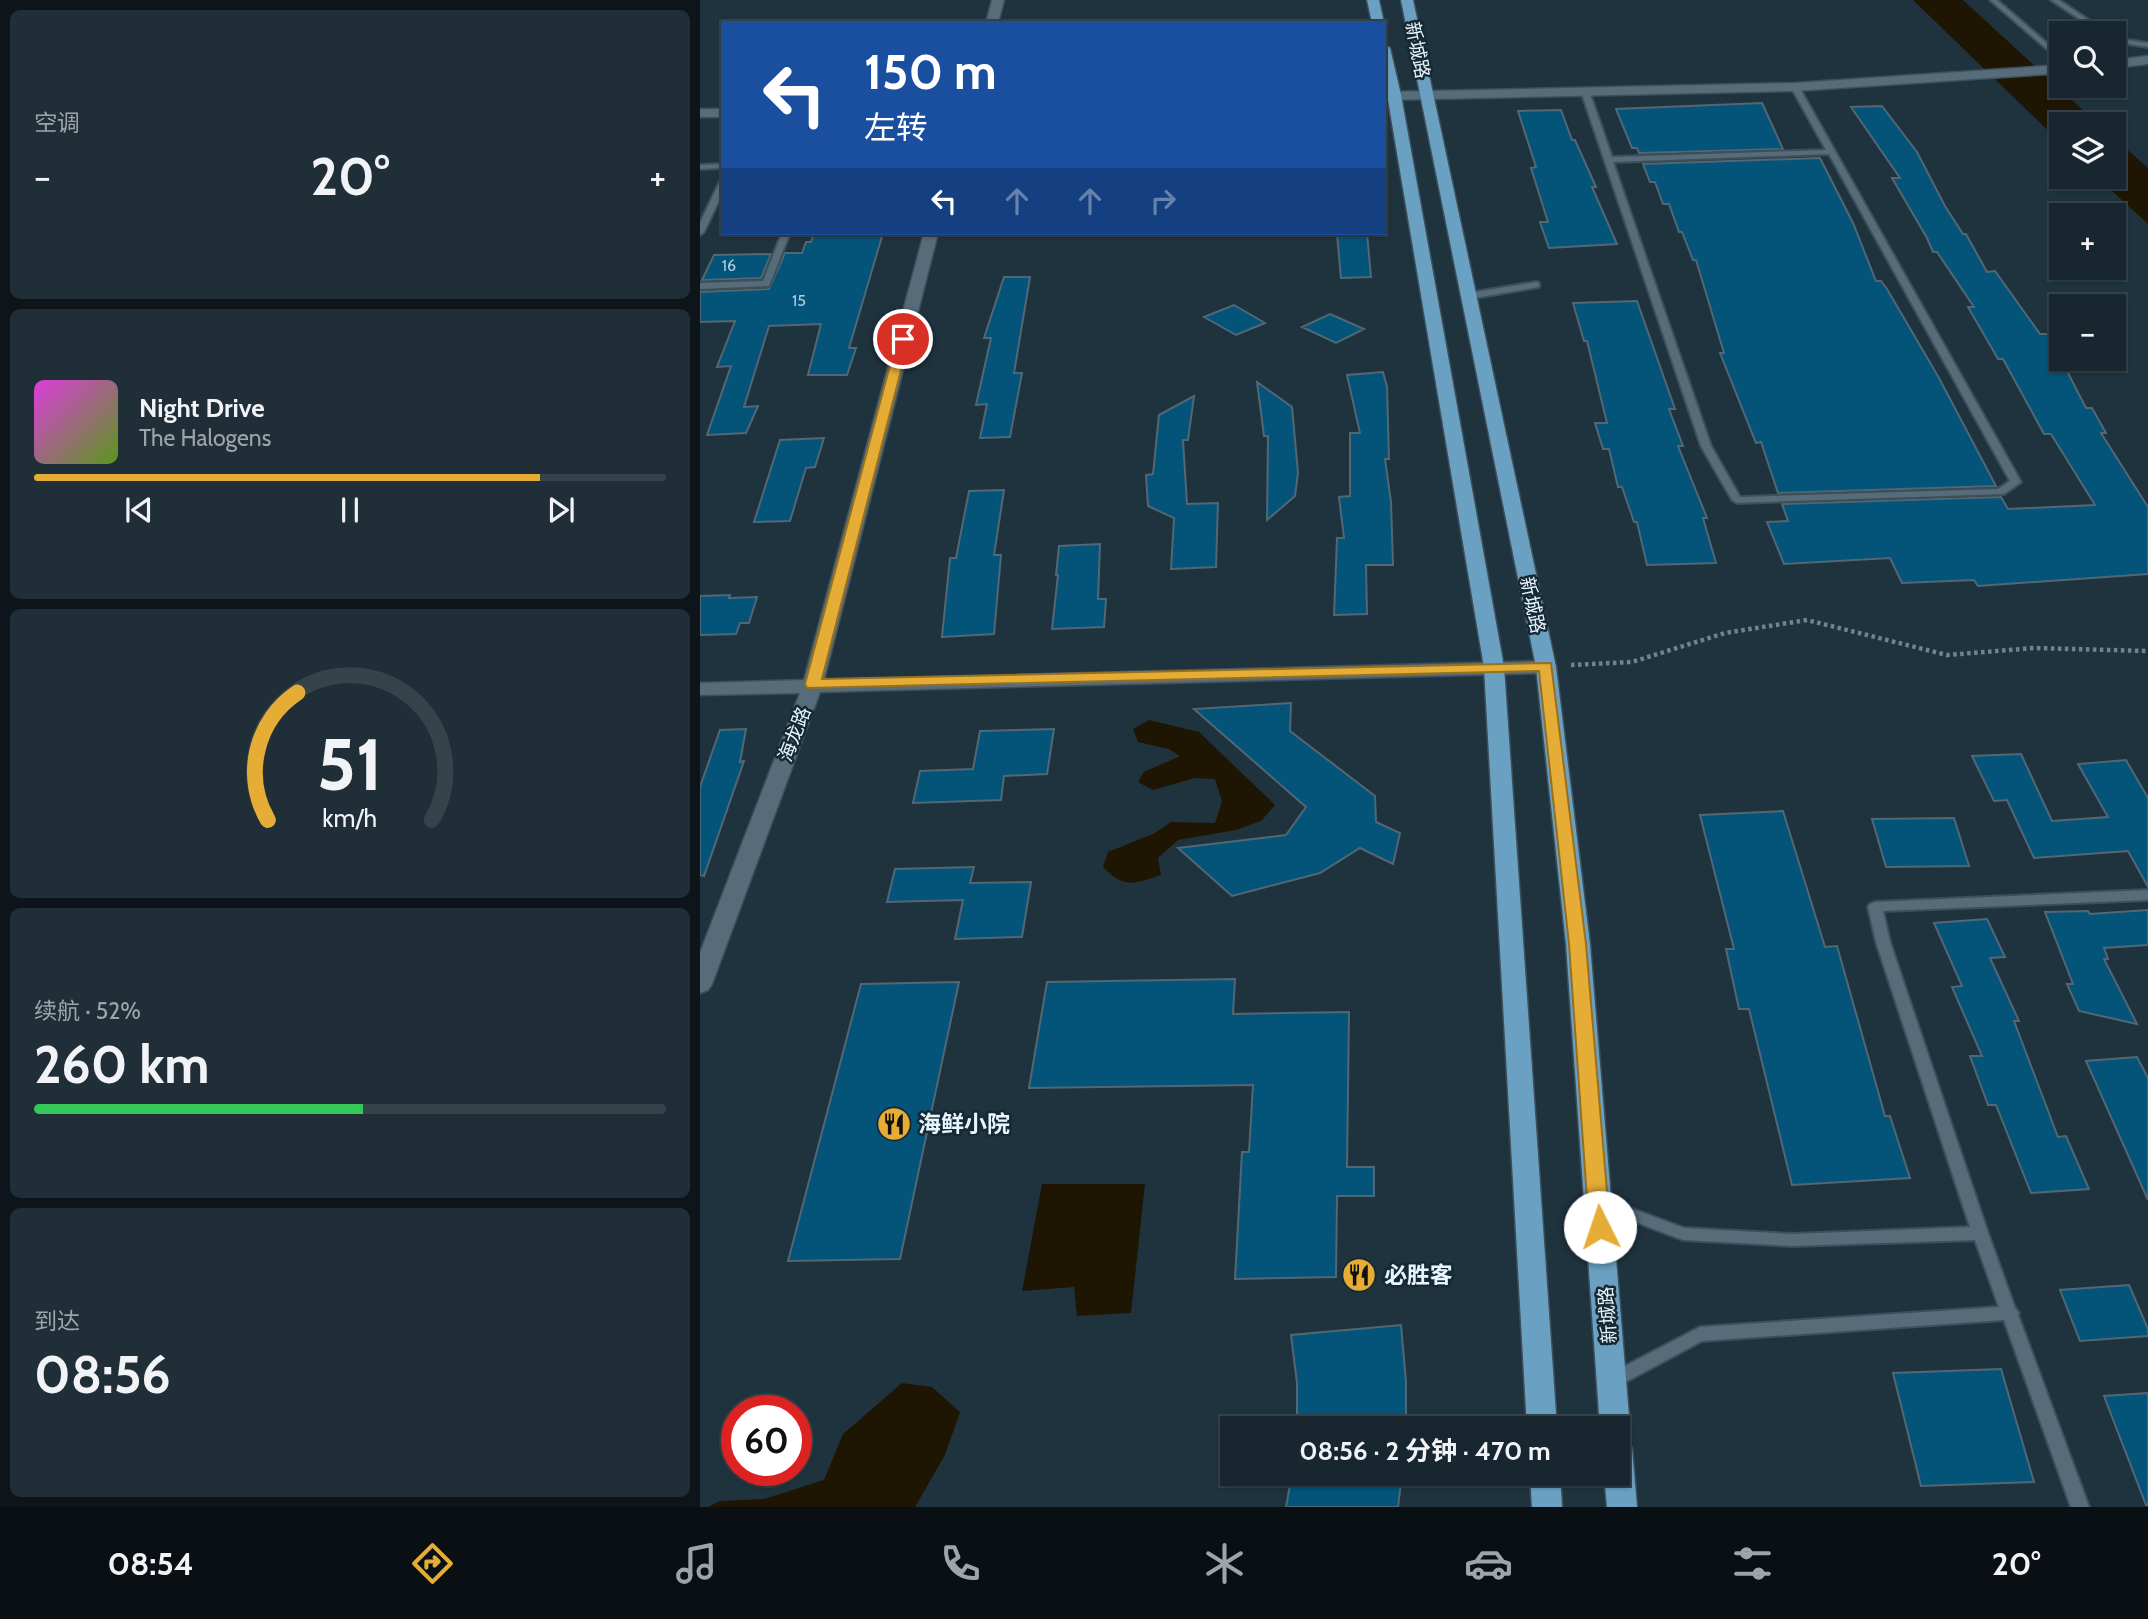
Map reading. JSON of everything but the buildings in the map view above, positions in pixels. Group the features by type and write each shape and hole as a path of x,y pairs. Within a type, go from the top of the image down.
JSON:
{"main road":[{"name":"新城路","path":"1373,0 1378,21"},
{"name":"新城路","path":"1408,0 1546,667 1577,944 1614,1416"},
{"name":"新城路","path":"1386,64 1494,667 1541,1416"},
{"path":"1546,1486 1548,1507"},
{"path":"1620,1486 1622,1507"}],"street":[{"path":"993,21 998,0"},
{"path":"2126,63 2148,60"},
{"path":"1390,95 1795,87 2049,70"},
{"path":"700,113 721,113"},
{"name":"海龙路","path":"700,984 813,684 930,235"},
{"path":"700,688 1546,667"}],"lane":[{"path":"1993,0 2049,49"},
{"path":"2054,0 2086,21"},
{"path":"2126,42 2148,45"},
{"path":"1585,91 1706,446 1737,500 2000,492 2016,482 1795,87"},
{"path":"1608,160 1831,152"},
{"path":"700,167 721,166"},
{"path":"700,232 719,201"},
{"path":"700,286 766,284 785,235"},
{"path":"1469,296 1536,285"},
{"path":"2080,1507 1980,1233 1883,942 1875,907 2148,895"},
{"path":"1598,1202 1683,1234 1792,1240 1980,1233"},
{"path":"1612,1381 1700,1334 2011,1313"}],"path":[{"path":"1546,667 1632,662 1725,633 1807,620 1947,655 2034,649 2148,651"}],"shaded area":[{"path":"1913,0 1963,0 2049,79 2049,98 2070,98 2085,112 2049,112 2049,131"},
{"path":"2126,149 2148,168 2148,224 2110,189 2126,189"},
{"path":"1149,720 1199,732 1275,805 1261,821 1236,830 1178,840 1158,858 1161,875 1130,883 1117,879 1103,867 1108,852 1155,833 1171,822 1215,823 1222,801 1215,779 1195,778 1153,790 1138,782 1144,772 1180,756 1169,749 1138,742 1133,729"},
{"path":"1042,1184 1145,1184 1131,1313 1077,1316 1074,1287 1022,1291"},
{"path":"902,1383 932,1387 960,1412 945,1455 915,1507 708,1507 720,1501 764,1499 824,1480 843,1434"}],"place":[{"name":"海鲜小院","path":"894,1124"},
{"name":"必胜客","path":"1359,1275"}],"route":[{"path":"903,339 813,684 1546,667 1577,944 1600,1227"}]}
